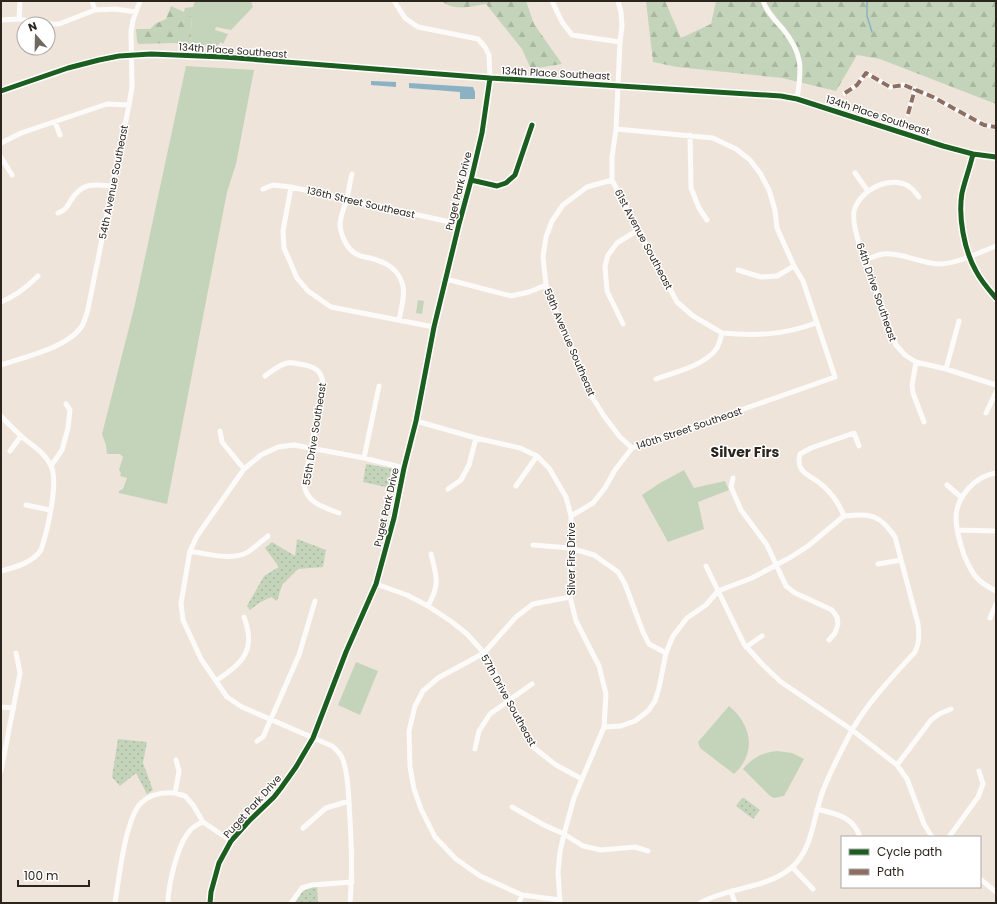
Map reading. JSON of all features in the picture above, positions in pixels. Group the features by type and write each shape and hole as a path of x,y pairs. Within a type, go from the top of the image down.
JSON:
{"main road":[{"name":"134th Place Southeast","path":"1,91 68,68 99,60 130,55 164,54 224,57 490,78 781,96 798,99 940,145 973,154 996,157"}],"street":[{"path":"19,16 20,1"},
{"path":"92,1 95,10"},
{"name":"54th Avenue Southeast","path":"1,365 58,345 69,339 82,325 88,309 129,105 132,87 130,55 131,32 140,1"},
{"name":"Puget Park Drive","path":"210,903 211,892 219,863 231,841 248,821 281,788 296,767 313,738 346,652 376,584 394,518 404,468 416,421 434,327 482,133 490,78 489,55 485,47 478,39 418,27 405,18 394,1"},
{"path":"552,1 562,22 572,35 620,42"},
{"name":"61st Avenue Southeast","path":"618,1 622,26 616,129 612,157 612,180 677,302 693,316 722,333"},
{"path":"763,1 797,52 801,66 798,99"},
{"path":"56,24 95,10 115,9 136,12"},
{"path":"1,20 16,19"},
{"path":"845,93 857,85 866,73 890,87 904,85 915,89 933,97 984,125 996,127"},
{"path":"908,114 915,89"},
{"path":"1,143 21,133 107,104 129,105"},
{"path":"55,122 60,135"},
{"path":"471,180 497,186 506,183 515,175 532,125"},
{"path":"616,129 713,138 736,149 750,160 760,173 769,190 773,203 777,228 794,266 803,281 816,323 796,330 773,334 746,335 722,333 717,348 707,358 656,379"},
{"path":"690,135 691,188 698,208 707,220"},
{"path":"973,154 962,193 961,208 963,228 969,256 976,272 996,298"},
{"path":"1,157 12,175"},
{"path":"855,173 868,190 877,185 886,183 900,183 910,187 919,197"},
{"path":"352,174 340,223 341,233 344,241 358,255 379,260 389,265 399,277 403,296 399,320"},
{"name":"59th Avenue Southeast","path":"612,180 588,187 563,205 552,221 546,237 543,257 546,285 589,392 604,416 620,437 632,448"},
{"path":"58,213 66,210 75,195 86,186 92,184 113,186"},
{"name":"136th Street Southeast","path":"263,189 273,185 291,187 347,198 459,224"},
{"path":"291,187 283,231 284,248 297,278 308,291 331,307 434,327"},
{"name":"64th Drive Southeast","path":"868,190 859,201 854,212 854,226 896,345 905,355 916,362 996,385"},
{"path":"623,324 607,291 605,266 608,255 617,243 638,230"},
{"path":"865,260 882,254 940,264 954,262 996,246"},
{"path":"738,270 761,277 777,276 794,266"},
{"path":"1,302 11,298 27,287 38,276"},
{"path":"446,279 511,296 530,292 546,285"},
{"path":"946,370 959,321"},
{"name":"140th Street Southeast","path":"571,516 593,503 632,448 835,377 816,323"},
{"path":"916,362 913,377 913,393 924,422"},
{"name":"55th Drive Southeast","path":"265,376 287,363 311,366 319,372 323,379 323,386 304,485 305,491 314,502 339,513"},
{"path":"364,458 379,386"},
{"path":"986,413 996,392"},
{"path":"51,466 62,450 68,428 70,410 66,404"},
{"path":"1,416 21,436 37,448 51,466 54,481 44,543 41,550 38,555 31,560 1,572"},
{"name":"Silver Firs Drive","path":"416,421 476,438 520,448 537,456 549,468 566,497 571,516 570,597 576,621 599,666 606,694 604,727 574,798 560,852 558,872 560,902"},
{"path":"220,431 222,442 244,469"},
{"path":"844,516 835,498 822,484 802,470 798,463 800,454 811,448 854,433 859,446"},
{"path":"10,451 21,436"},
{"path":"448,489 461,480 464,475 469,465 476,438"},
{"path":"350,903 352,882 352,843 348,777 343,759 337,750 332,746 242,707 227,697 201,659 183,620 180,603 190,551 197,536 244,469 261,455 278,447 294,445 364,458 404,468"},
{"path":"516,486 537,456"},
{"path":"996,473 983,476 972,486 962,498 956,517 960,542 970,570 984,585 996,591"},
{"path":"733,478 731,487 741,510 767,545 775,566 786,586 795,593 832,610 837,617 838,624 835,633 829,640"},
{"path":"947,485 962,498"},
{"path":"26,506 50,510"},
{"path":"604,727 621,726 635,721 648,711 655,700 666,653 673,636 687,618 706,605 718,591 752,578 775,566 808,546 844,516 873,516 888,527 895,537 918,624 920,636 915,652 867,706 852,730 824,788 810,837 804,852 792,867 783,874 768,881 709,898 700,903"},
{"path":"957,530 996,531"},
{"path":"190,551 211,555 232,556 247,553 268,536"},
{"path":"533,545 570,548 594,555 618,572 625,584 649,644 666,653"},
{"path":"428,606 434,596 438,584 431,554"},
{"path":"878,564 901,560"},
{"path":"706,566 746,647 781,682 852,730 898,764 907,779 924,824 931,836"},
{"name":"57th Drive Southeast","path":"376,584 407,595 428,606 467,634 484,654 510,700 533,747 556,765 582,779"},
{"path":"560,902 522,895 480,876 456,859 435,837 421,809 414,789 410,767 409,731 415,706 423,691 438,678 484,654 516,617 533,604 570,597"},
{"path":"257,741 263,737 299,655 315,601"},
{"path":"990,618 996,604"},
{"path":"216,681 235,668 246,653 250,640 248,626 244,617"},
{"path":"746,647 762,636"},
{"path":"1,771 20,673 16,653"},
{"path":"475,749 479,731 490,714 532,684"},
{"path":"1,707 14,708"},
{"path":"898,764 931,720 939,714 951,709"},
{"path":"175,793 179,771 176,760"},
{"path":"950,836 978,797 983,784 979,771"},
{"path":"115,903 124,850 132,816 142,802 153,796 165,792 185,796 193,805 203,822 231,841"},
{"path":"303,828 326,808 349,801"},
{"path":"512,807 544,825 564,834 583,846 601,850 635,847 648,851"},
{"path":"817,809 846,818 854,824 860,836"},
{"path":"168,903 171,878 184,839 188,832 203,822"},
{"path":"792,867 813,889"},
{"path":"981,880 995,889"},
{"path":"291,903 302,888 312,885 352,882"},
{"path":"731,892 735,903"},
{"path":"519,903 522,895"}],"green space":[{"path":"195,1 251,1 253,7 231,30 216,27 215,30 228,34 223,44 221,42 217,46 190,44 192,18 183,15 185,8 193,7"},
{"path":"442,1 526,1 534,24 562,64 531,69 522,49 486,4 458,7"},
{"path":"646,1 665,1 681,38 711,24 716,1 996,1 996,104 880,59 857,55 836,91 782,78 677,67 653,62"},
{"path":"171,6 184,12 183,15 192,17 190,44 139,44 137,41 136,29 150,29 155,24 166,19"},
{"path":"186,66 254,71 236,164 227,192 167,504 119,493 119,491 123,489 127,478 120,476 121,473 119,470 123,457 120,454 107,454 106,445 102,434 135,304"},
{"path":"418,300 424,301 422,314 416,313"},
{"path":"366,464 395,469 397,473 395,489 363,482"},
{"path":"684,470 694,488 725,481 729,490 698,502 704,529 668,542 642,495"},
{"path":"297,539 326,550 323,567 298,569 282,585 277,601 271,597 259,603 250,610 247,606 264,576 279,567 265,548 272,542 295,556"},
{"path":"356,662 378,671 360,715 338,705"},
{"path":"729,706 743,722 749,739 749,748 746,757 734,774 700,748 698,742"},
{"path":"118,739 147,742 143,763 153,790 147,794 136,773 120,786 112,777"},
{"path":"777,751 792,753 804,759 784,796 774,798 770,796 743,769 758,756"},
{"path":"744,798 760,810 753,819 736,806 741,799"},
{"path":"311,887 317,887 318,903 295,903 302,892"}],"water":[{"path":"371,81 396,82 396,87 371,85"},
{"path":"409,83 473,87 475,99 460,99 460,92 409,88"}],"waterway":[{"path":"867,1 867,16 872,32"}],"marked path":[{"path":"845,93 857,85 866,73 890,87 904,85 933,97 984,125 996,127"},
{"path":"908,114 915,89"}],"cycle path":[{"path":"1,91 68,68 119,56 151,54 223,57 490,78 781,96 797,99 943,146 973,154 996,157"},
{"path":"210,903 211,892 219,863 231,841 274,797 296,767 313,738 346,652 376,584 394,518 404,468 416,421 434,327 482,133 490,78"},
{"path":"471,180 497,186 506,183 515,175 532,125"},
{"path":"973,154 962,193 961,212 963,233 968,253 976,271 996,298"}],"district":[{"name":"Silver Firs","path":"745,452"}]}
